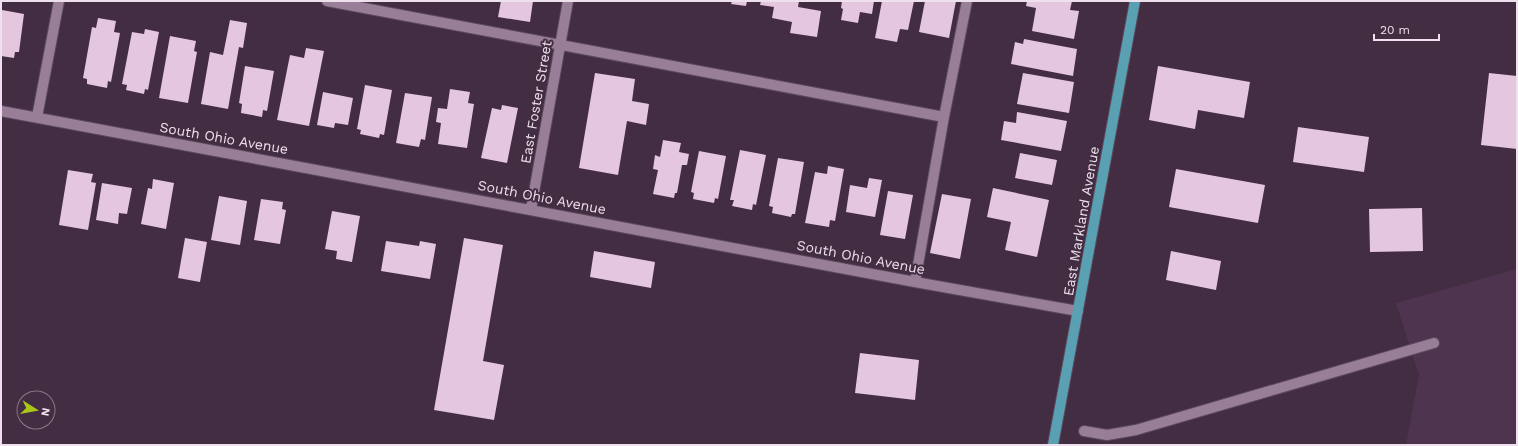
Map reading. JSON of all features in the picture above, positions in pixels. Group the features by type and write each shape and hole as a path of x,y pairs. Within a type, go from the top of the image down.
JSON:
{"main road":[{"name":"East Markland Avenue","path":"1053,445 1135,1"}],"street":[{"path":"37,118 59,1"},
{"path":"327,1 944,117"},
{"name":"East Foster Street","path":"531,209 568,1"},
{"path":"915,282 944,117 967,1"},
{"name":"South Ohio Avenue","path":"1,111 915,282 1078,311"},
{"path":"1084,431 1107,435 1136,430 1434,343"}],"shaded area":[{"path":"1517,269 1517,445 1406,445 1419,375 1396,303"}],"building":[{"path":"501,1 533,1 530,22 498,17"},
{"path":"732,1 747,1 746,6 731,4"},
{"path":"761,1 799,1 798,7 821,11 817,37 790,33 792,22 772,18 774,7 760,5"},
{"path":"842,1 874,1 872,14 860,12 858,23 841,20 843,9 841,8"},
{"path":"882,1 914,1 908,30 900,29 897,42 875,38"},
{"path":"925,1 956,1 949,38 919,32"},
{"path":"1027,1 1072,1 1070,10 1079,11 1074,39 1032,31 1036,8 1026,6"},
{"path":"2,10 24,14 19,52 15,52 14,58 1,56"},
{"path":"98,18 116,21 114,32 120,33 111,82 108,81 107,88 87,84 87,79 83,78 92,27 96,28"},
{"path":"230,20 247,23 243,48 239,47 228,109 201,104 210,52 223,55"},
{"path":"145,29 159,32 148,90 145,89 144,94 126,90 127,85 122,84 132,32 144,34"},
{"path":"170,36 196,41 194,51 197,52 188,103 159,98"},
{"path":"1024,39 1077,49 1073,76 1011,64 1015,42 1023,44"},
{"path":"306,48 324,51 309,126 277,120 290,55 304,58"},
{"path":"245,66 274,71 267,111 263,110 262,117 241,113 242,104 239,103"},
{"path":"1158,66 1250,82 1244,118 1198,110 1195,129 1149,120"},
{"path":"595,73 635,79 632,101 649,104 646,125 627,121 618,175 579,168"},
{"path":"1023,73 1074,82 1069,113 1017,104"},
{"path":"1489,73 1517,76 1517,149 1481,145"},
{"path":"365,85 392,90 384,135 380,134 379,138 360,134 361,130 357,129"},
{"path":"450,89 470,92 468,103 474,104 467,148 438,144 441,123 436,122 438,108 447,109"},
{"path":"323,92 353,98 348,125 335,123 334,128 317,125"},
{"path":"405,93 432,97 425,140 421,139 419,147 396,143"},
{"path":"502,105 518,108 507,163 481,158 492,108 501,110"},
{"path":"1017,112 1067,121 1061,151 1001,140 1004,121 1016,123"},
{"path":"1298,127 1369,137 1364,172 1293,162"},
{"path":"663,140 681,143 679,152 689,154 687,165 682,165 677,193 675,193 674,198 653,194 658,170 653,169 655,155 660,157"},
{"path":"740,150 766,155 756,205 753,204 752,210 732,206 734,200 730,200"},
{"path":"699,151 726,156 718,199 715,198 714,203 693,199 694,193 691,192"},
{"path":"1020,153 1057,160 1052,185 1015,178"},
{"path":"778,158 804,162 795,214 792,214 791,217 772,213 773,207 769,206"},
{"path":"828,166 844,169 835,221 830,220 829,227 805,223 815,172 827,174"},
{"path":"1176,169 1265,185 1258,223 1169,207"},
{"path":"68,170 93,174 91,182 96,183 88,230 59,225"},
{"path":"869,178 882,180 875,217 846,212 850,185 867,188"},
{"path":"153,179 174,183 166,229 141,224 148,188 152,189"},
{"path":"102,183 132,188 127,214 119,213 118,224 96,220"},
{"path":"993,188 1049,200 1037,257 1005,250 1011,222 987,217"},
{"path":"888,191 913,195 905,239 880,235"},
{"path":"942,194 971,199 960,259 930,253"},
{"path":"219,196 247,201 240,245 211,240"},
{"path":"261,199 283,202 282,209 286,210 280,244 254,240"},
{"path":"1422,208 1423,251 1370,252 1369,209"},
{"path":"332,211 360,216 352,262 336,259 337,251 325,249"},
{"path":"185,238 207,242 200,282 178,278"},
{"path":"464,238 503,245 483,361 504,365 494,420 434,410"},
{"path":"386,241 419,246 420,241 436,244 430,279 381,271"},
{"path":"594,251 655,262 651,288 590,277"},
{"path":"1171,251 1221,261 1216,290 1166,280"},
{"path":"860,353 919,360 915,400 855,393"}]}
